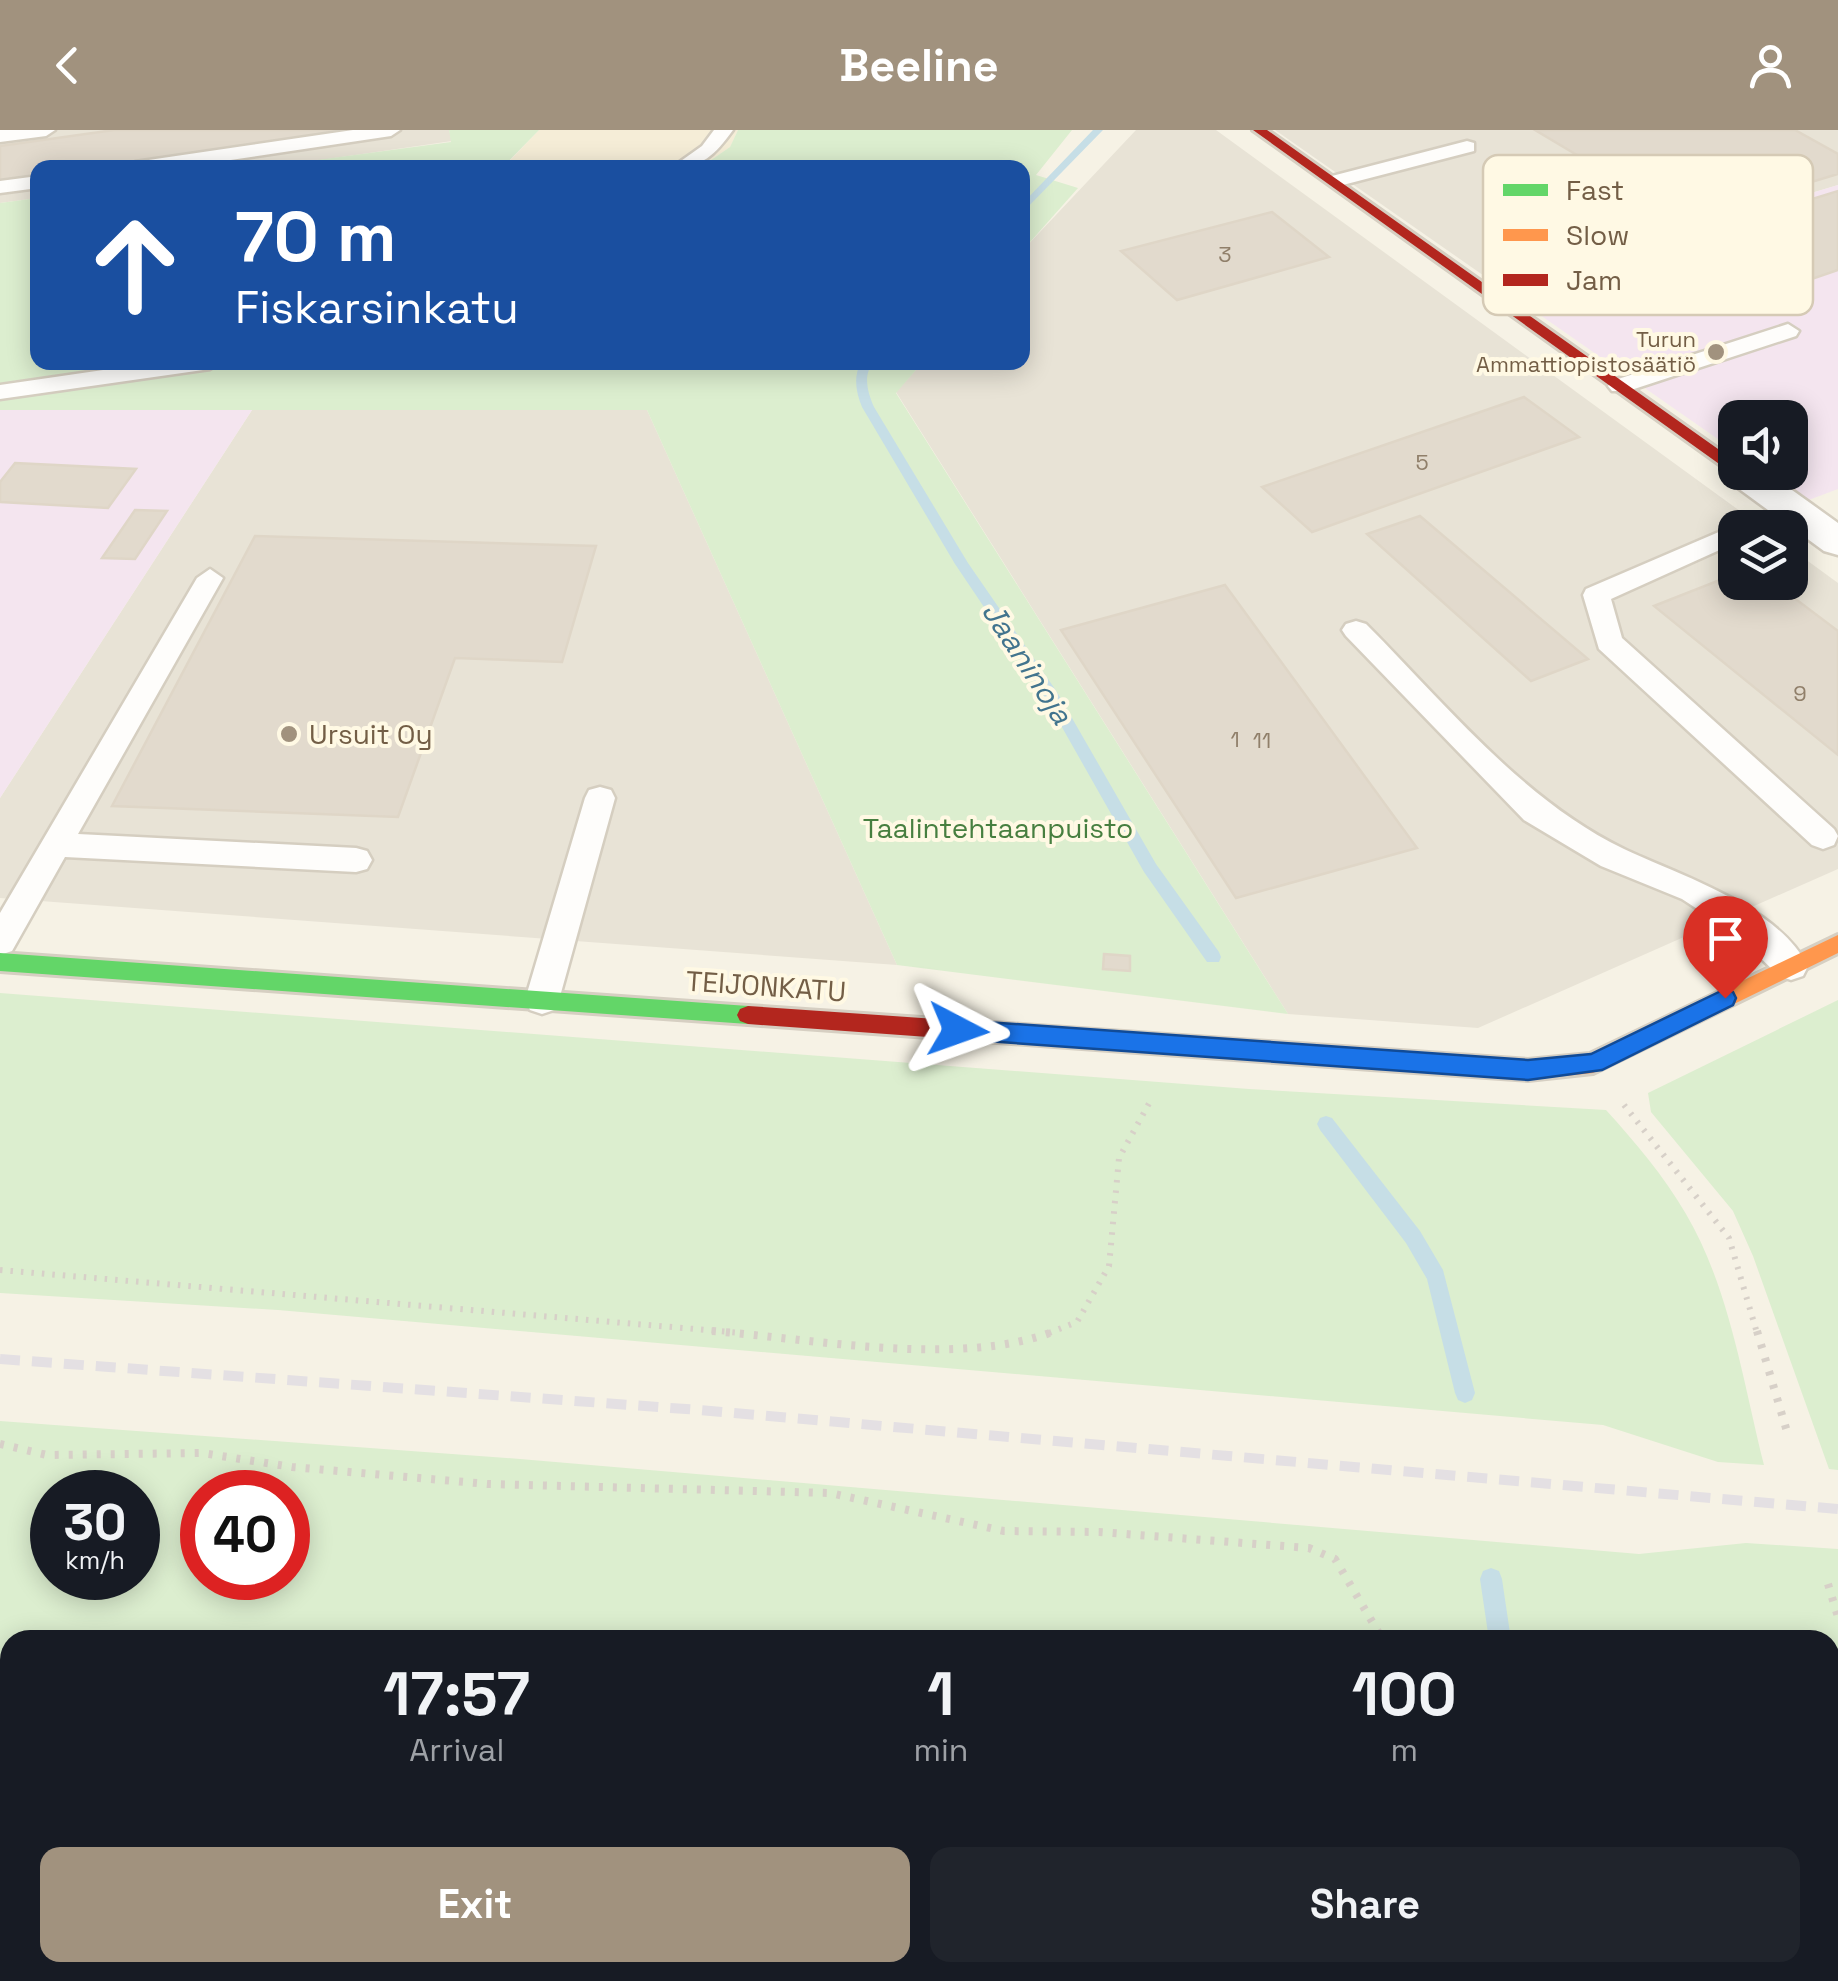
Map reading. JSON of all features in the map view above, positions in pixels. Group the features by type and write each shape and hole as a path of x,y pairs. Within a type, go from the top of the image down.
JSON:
{"street":[{"path":"1261,130 1483,287"},
{"path":"1521,315 1718,456"},
{"path":"1766,490 1838,542"},
{"path":"1594,1063 1838,943"},
{"name":"TEIJONKATU","path":"0,962 1528,1070 1594,1063"}],"lane":[{"path":"0,136 46,130"},
{"path":"189,160 392,130"},
{"path":"693,160 709,150 724,130"},
{"path":"1335,181 1466,147"},
{"path":"0,187 30,183"},
{"path":"1620,386 1788,331"},
{"path":"0,392 154,370"},
{"path":"1718,540 1596,594 1610,642 1823,836"},
{"path":"0,942 210,578"},
{"path":"1356,630 1534,812 1612,857 1693,890 1749,926 1791,966"},
{"path":"542,1000 600,798"},
{"path":"55,845 356,860"}],"path":[{"path":"0,1270 953,1351 1021,1344 1078,1322 1108,1266 1119,1158 1184,1046"},
{"path":"1594,1063 1729,1238 1788,1435"},
{"path":"0,1444 47,1455 202,1453 292,1467 488,1484 830,1492 1004,1531 1100,1532 1310,1548 1335,1559 1378,1630"},
{"path":"1828,1584 1838,1618"}],"shaded area":[{"path":"0,130 449,130 452,141 320,160 30,160 30,199 0,203"},
{"path":"539,130 738,130 730,147 711,160 511,160"},
{"path":"1136,130 1216,130 1739,510 1718,510 1718,600 1808,600 1808,561 1838,583 1838,869 1478,1028 1288,1014 896,392 916,370 1030,370 1030,243"},
{"path":"1275,130 1838,130 1838,185 1813,193 1813,155 1483,155 1483,275"},
{"path":"1838,185 1838,489 1806,501 1790,490 1808,490 1808,400 1718,400 1718,439 1540,315 1813,315 1813,193"},
{"path":"0,410 252,410 0,798"},
{"path":"252,410 647,410 897,965 0,898 0,798"}],"green space":[{"path":"449,130 539,130 510,160 317,160 451,142"},
{"path":"738,130 1072,130 1036,175 1078,188 1030,242 1030,160 711,160 730,147"},
{"name":"Taalintehtaanpuisto","path":"30,199 30,370 916,370 896,393 1288,1014 897,965 647,410 0,410 0,203"},
{"path":"0,993 1249,1089 1606,1110 1668,1186 1701,1243 1734,1336 1764,1465 1718,1462 1603,1425 278,1310 0,1293"},
{"path":"1838,1000 1838,1470 1829,1469 1753,1256 1733,1211 1651,1112 1648,1093"},
{"path":"0,1421 520,1459 1639,1554 1746,1543 1838,1549 1838,1630 0,1630"}],"building":[{"path":"114,130 349,130 149,160 30,160 30,177 0,182 0,146"},
{"path":"1535,130 1795,130 1838,154 1838,174 1813,182 1813,155 1577,155"},
{"path":"1838,191 1838,270 1813,279 1813,199"},
{"path":"1272,212 1329,257 1177,300 1121,251"},
{"path":"1524,397 1579,437 1312,532 1262,487"},
{"path":"15,463 136,469 108,508 0,502 0,482"},
{"path":"135,510 167,511 135,559 102,558"},
{"path":"1420,516 1588,659 1531,681 1367,534"},
{"name":"Ursuit Oy","path":"255,536 596,546 562,662 455,658 398,817 112,806"},
{"path":"1718,581 1718,600 1797,600 1838,631 1838,755 1654,606"},
{"path":"1225,585 1417,848 1236,898 1061,630"},
{"path":"1104,954 1130,956 1130,971 1103,969"}],"waterway":[{"name":"Jaaninoja","path":"1030,202 1098,130"},
{"name":"Jaaninoja","path":"864,370 861,390 868,407 962,564 1052,696 1150,868 1213,957"},
{"name":"Jaaninoja","path":"1326,1124 1413,1237 1436,1276 1465,1393"},
{"name":"Jaaninoja","path":"1491,1579 1499,1630"}],"railway":[{"path":"0,1359 699,1410 1838,1509"}],"traffic: fast":[{"path":"0,962 748,1015"}],"traffic: slow":[{"path":"1371,1059 1528,1070 1593,1063 1838,943"}],"traffic: jam":[{"path":"1259,130 1483,289"},
{"path":"1520,315 1718,456"},
{"path":"748,1015 1371,1059"}],"place":[{"name":"Turun Ammattiopistosäätiö","path":"1716,352"},
{"name":"Ursuit Oy","path":"289,734"}],"route":[{"path":"958,1030 1528,1070 1594,1063 1725,998"}]}
